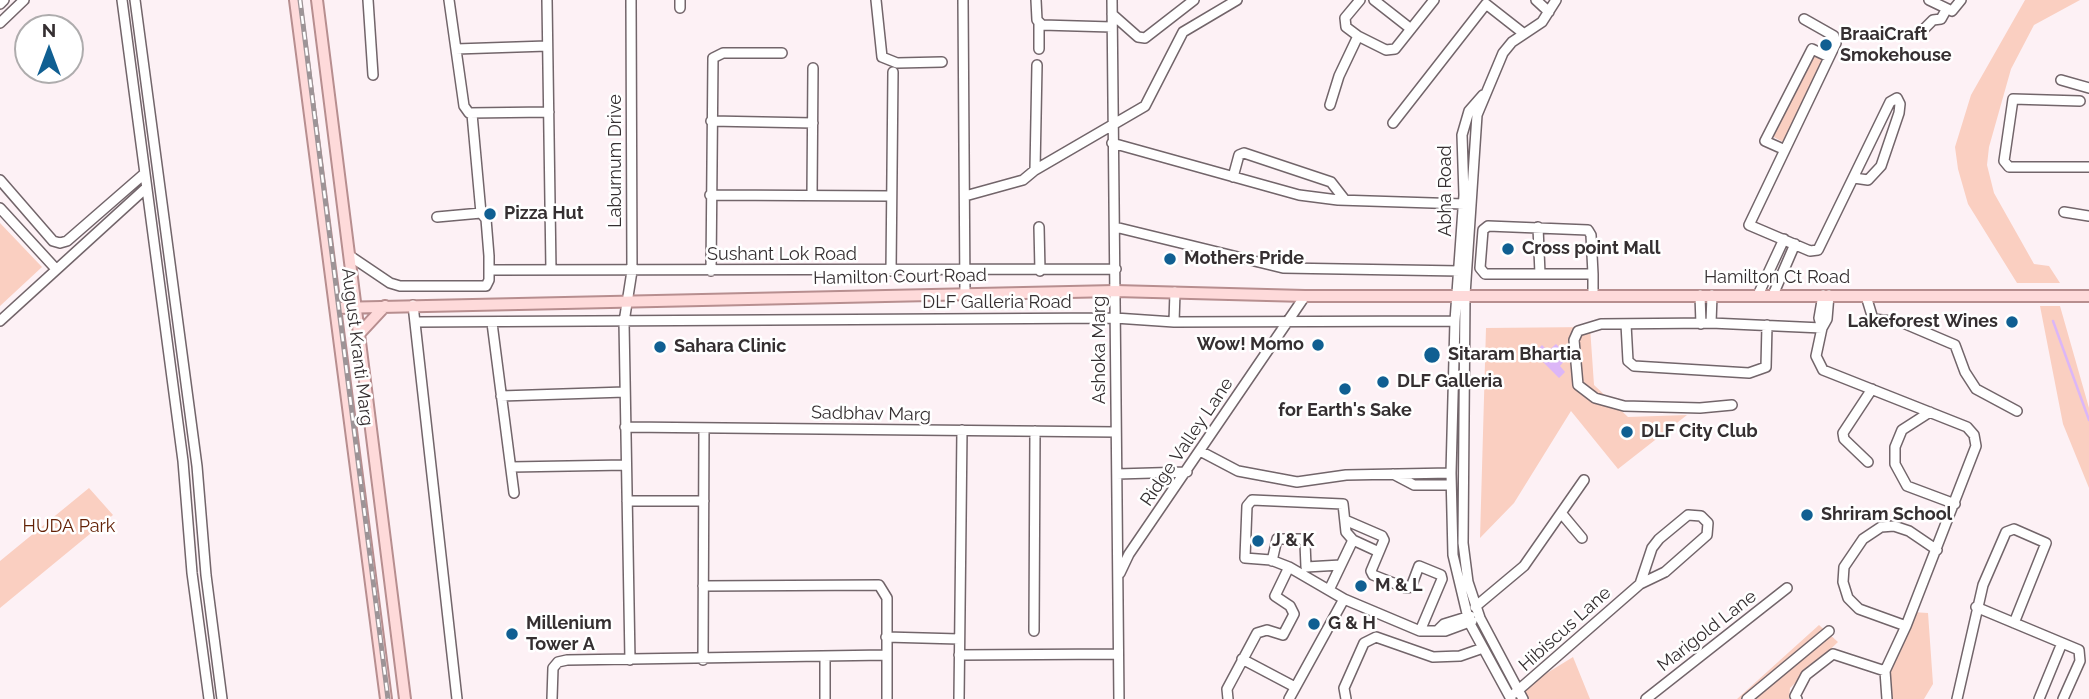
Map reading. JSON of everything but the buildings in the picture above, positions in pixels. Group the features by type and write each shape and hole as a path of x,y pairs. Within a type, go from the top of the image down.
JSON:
{"main road":[{"name":"August Kranti Marg","path":"295,0 385,699"},
{"name":"August Kranti Marg","path":"317,0 405,699"},
{"name":"Hamilton Court Road","path":"335,308 628,299 1115,291 1305,296 1461,295"},
{"name":"Hamilton Ct Road","path":"1461,295 2089,296"},
{"path":"359,334 385,306"}],"street":[{"path":"0,23 24,0"},
{"path":"122,0 183,461 192,573 209,699"},
{"path":"135,0 197,466 206,575 222,699"},
{"path":"368,0 373,75"},
{"path":"351,256 381,278 400,286 481,287 486,286 489,280 486,219 481,213 472,114 464,106 449,0"},
{"path":"547,0 551,270"},
{"name":"Laburnum Drive","path":"630,660 624,322 632,271 631,0"},
{"path":"876,0 882,57 897,63 942,62"},
{"path":"963,0 965,294"},
{"path":"1036,0 1039,49"},
{"name":"Ashoka Marg","path":"1112,0 1119,699"},
{"path":"1112,14 1138,37 1145,38 1194,0"},
{"path":"965,196 1023,180 1035,170 1145,106 1183,32 1237,0"},
{"path":"1360,0 1344,23 1358,36 1391,51 1411,29 1429,2"},
{"path":"1374,0 1411,29"},
{"path":"1536,0 1549,12"},
{"name":"Abha Road","path":"1461,295 1471,233 1474,127 1484,95 1503,53 1523,33 1542,22 1556,0"},
{"path":"1929,0 1949,10"},
{"path":"1923,30 1933,20 1941,19 1961,0"},
{"path":"1393,122 1483,2 1523,33"},
{"path":"1804,19 1836,39 1749,225 1810,251 1822,246 1854,178 1890,102 1897,99 1900,104 1899,113 1881,166 1868,180 1854,178"},
{"path":"1039,24 1112,27"},
{"path":"1330,105 1343,66 1358,36"},
{"path":"456,50 547,46"},
{"path":"1783,149 1765,141 1812,48 1829,57"},
{"path":"711,271 711,64 717,54 782,53"},
{"path":"1035,170 1037,65"},
{"path":"812,195 813,68"},
{"path":"891,271 893,72"},
{"path":"2061,80 2089,88"},
{"name":"Abha Road","path":"1461,295 1464,124 1474,103 1484,95"},
{"path":"2080,101 2013,99 2004,161 2009,167 2089,167"},
{"path":"472,114 548,112"},
{"path":"710,121 813,123"},
{"path":"1112,143 1299,195 1345,200 1464,204"},
{"path":"1233,177 1239,155 1244,153 1331,182 1345,200"},
{"path":"0,180 53,241 60,243 67,241 144,174"},
{"path":"0,321 146,188"},
{"path":"710,195 891,196"},
{"path":"0,208 56,269"},
{"path":"2064,212 2089,216"},
{"path":"437,217 481,213"},
{"path":"1593,275 1482,272 1483,234 1488,226 1588,230 1593,275 1594,296"},
{"path":"1039,227 1040,271"},
{"path":"1115,227 1273,267 1460,271"},
{"path":"1538,227 1539,274"},
{"path":"1471,233 1483,234"},
{"path":"1758,295 1784,239"},
{"path":"1773,295 1795,244"},
{"name":"Sushant Lok Road","path":"490,270 1116,269"},
{"path":"1174,322 1175,292"},
{"path":"1461,295 1455,321 1451,472 1453,555 1467,620 1516,696"},
{"path":"1461,295 1463,543 1478,613 1516,696"},
{"path":"1706,295 1711,323"},
{"path":"1700,324 1706,295"},
{"path":"1826,295 1827,319 1822,328 1816,356 1818,365 1823,370 1967,427 1974,435 1975,456 1885,671 1886,699"},
{"name":"Ridge Valley Lane","path":"1117,581 1129,554 1305,296"},
{"path":"1866,296 1873,318 1902,322 1955,345 1965,372 1976,389 2017,411"},
{"path":"414,305 457,699"},
{"name":"DLF Galleria Road","path":"416,322 1115,318 1174,322 1455,321"},
{"path":"492,323 514,493"},
{"path":"1732,405 1700,408 1624,406 1595,398 1578,385 1574,340 1578,331 1601,324 1711,323 1822,328"},
{"path":"1626,324 1628,361 1634,366 1749,373 1766,368 1767,325"},
{"path":"1868,462 1844,439 1843,433 1872,389"},
{"path":"501,396 625,392"},
{"path":"1930,412 1902,430 1895,447 1895,464 1907,486 1955,505"},
{"name":"Sadbhav Marg","path":"625,428 1116,432"},
{"path":"703,660 704,428"},
{"path":"958,699 962,430"},
{"path":"1034,631 1035,431"},
{"path":"1200,451 1228,468 1297,482 1346,475 1451,472"},
{"path":"510,467 626,465"},
{"path":"1117,474 1187,472"},
{"path":"1392,473 1413,485 1451,485"},
{"path":"1379,552 1347,535 1344,508 1338,502 1252,500 1247,506 1245,558 1272,561 1289,567 1344,599 1420,631 1445,631 1478,613 1524,566 1584,480"},
{"path":"627,501 704,501"},
{"path":"1562,513 1583,538"},
{"name":"Hibiscus Lane","path":"1516,696 1640,584 1665,572 1707,535 1707,523 1701,516 1688,515 1659,539 1652,548 1640,584"},
{"path":"1345,520 1382,536 1384,540 1371,573 1406,588 1411,587 1419,566 1442,576 1420,631"},
{"path":"1906,626 1859,608 1849,598 1843,582 1844,567 1863,539 1881,527 1894,526 1909,531 1937,550"},
{"path":"1957,699 1970,650 1976,607 2006,532 2014,529 2044,541 2046,547 2014,623"},
{"path":"1272,561 1277,539 1302,539 1305,543 1306,567 1341,565"},
{"path":"1329,590 1353,540"},
{"path":"1228,699 1227,688 1242,659 1262,630 1283,635 1286,631 1294,610 1275,596 1289,567"},
{"path":"703,586 879,585 886,590 887,598 887,699"},
{"name":"Marigold Lane","path":"1646,699 1787,588"},
{"path":"1289,699 1344,599"},
{"path":"1976,607 2079,650 2080,661 2063,699"},
{"path":"1747,699 1829,631"},
{"path":"886,637 959,639"},
{"path":"1339,699 1364,643 1377,637 1433,657 1461,656 1483,648"},
{"path":"2039,699 2062,643"},
{"path":"959,655 1118,654"},
{"path":"1797,699 1795,696 1806,675 1833,654 1885,671"},
{"path":"552,699 553,668 558,662 886,655"},
{"path":"825,658 825,699"},
{"path":"1242,659 1294,687"},
{"path":"1344,688 1346,699"}],"green space":[{"path":"2025,0 2080,0 2034,25 2011,69 1989,147 1987,165 1994,193 2034,264 2049,266 2060,283 2017,283 1968,204 1955,147 1971,95"},
{"path":"1813,55 1823,60 1783,142 1772,136"},
{"path":"0,223 42,267 0,306"},
{"path":"2040,306 2060,306 2089,408 2089,488 2063,424"},
{"name":"DLF City Club","path":"1590,327 1594,385 1628,417 1687,415 1618,469 1571,411 1514,503 1480,538 1486,328"},
{"name":"HUDA Park","path":"89,488 113,515 0,608 0,561"},
{"path":"1912,612 1928,613 1933,684 1924,699 1890,699 1886,677"},
{"path":"1819,625 1838,642 1790,688 1789,699 1737,699"},
{"path":"1573,657 1590,699 1524,699 1518,691"}],"shaded area":[{"path":"1556,344 1560,348 1563,345 1568,351 1562,357 1565,360 1560,366 1565,372 1559,378 1534,353 1542,345 1548,351"}],"waterway":[{"path":"2053,321 2089,420"}],"railway":[{"path":"300,0 388,699"}],"place":[{"name":"BraaiCraft Smokehouse","path":"1826,45"},
{"name":"Pizza Hut","path":"490,214"},
{"name":"Cross point Mall","path":"1508,249"},
{"name":"Mothers Pride","path":"1170,259"},
{"name":"Lakeforest Wines","path":"2012,322"},
{"name":"Wow! Momo","path":"1318,345"},
{"name":"Sahara Clinic","path":"660,347"},
{"name":"Sitaram Bhartia","path":"1432,355"},
{"name":"DLF Galleria","path":"1383,382"},
{"name":"for Earth's Sake","path":"1345,389"},
{"name":"DLF City Club","path":"1627,432"},
{"name":"Shriram School","path":"1807,515"},
{"name":"J & K","path":"1258,541"},
{"name":"M & L","path":"1361,586"},
{"name":"G & H","path":"1314,624"},
{"name":"Millenium Tower A","path":"512,634"}]}
